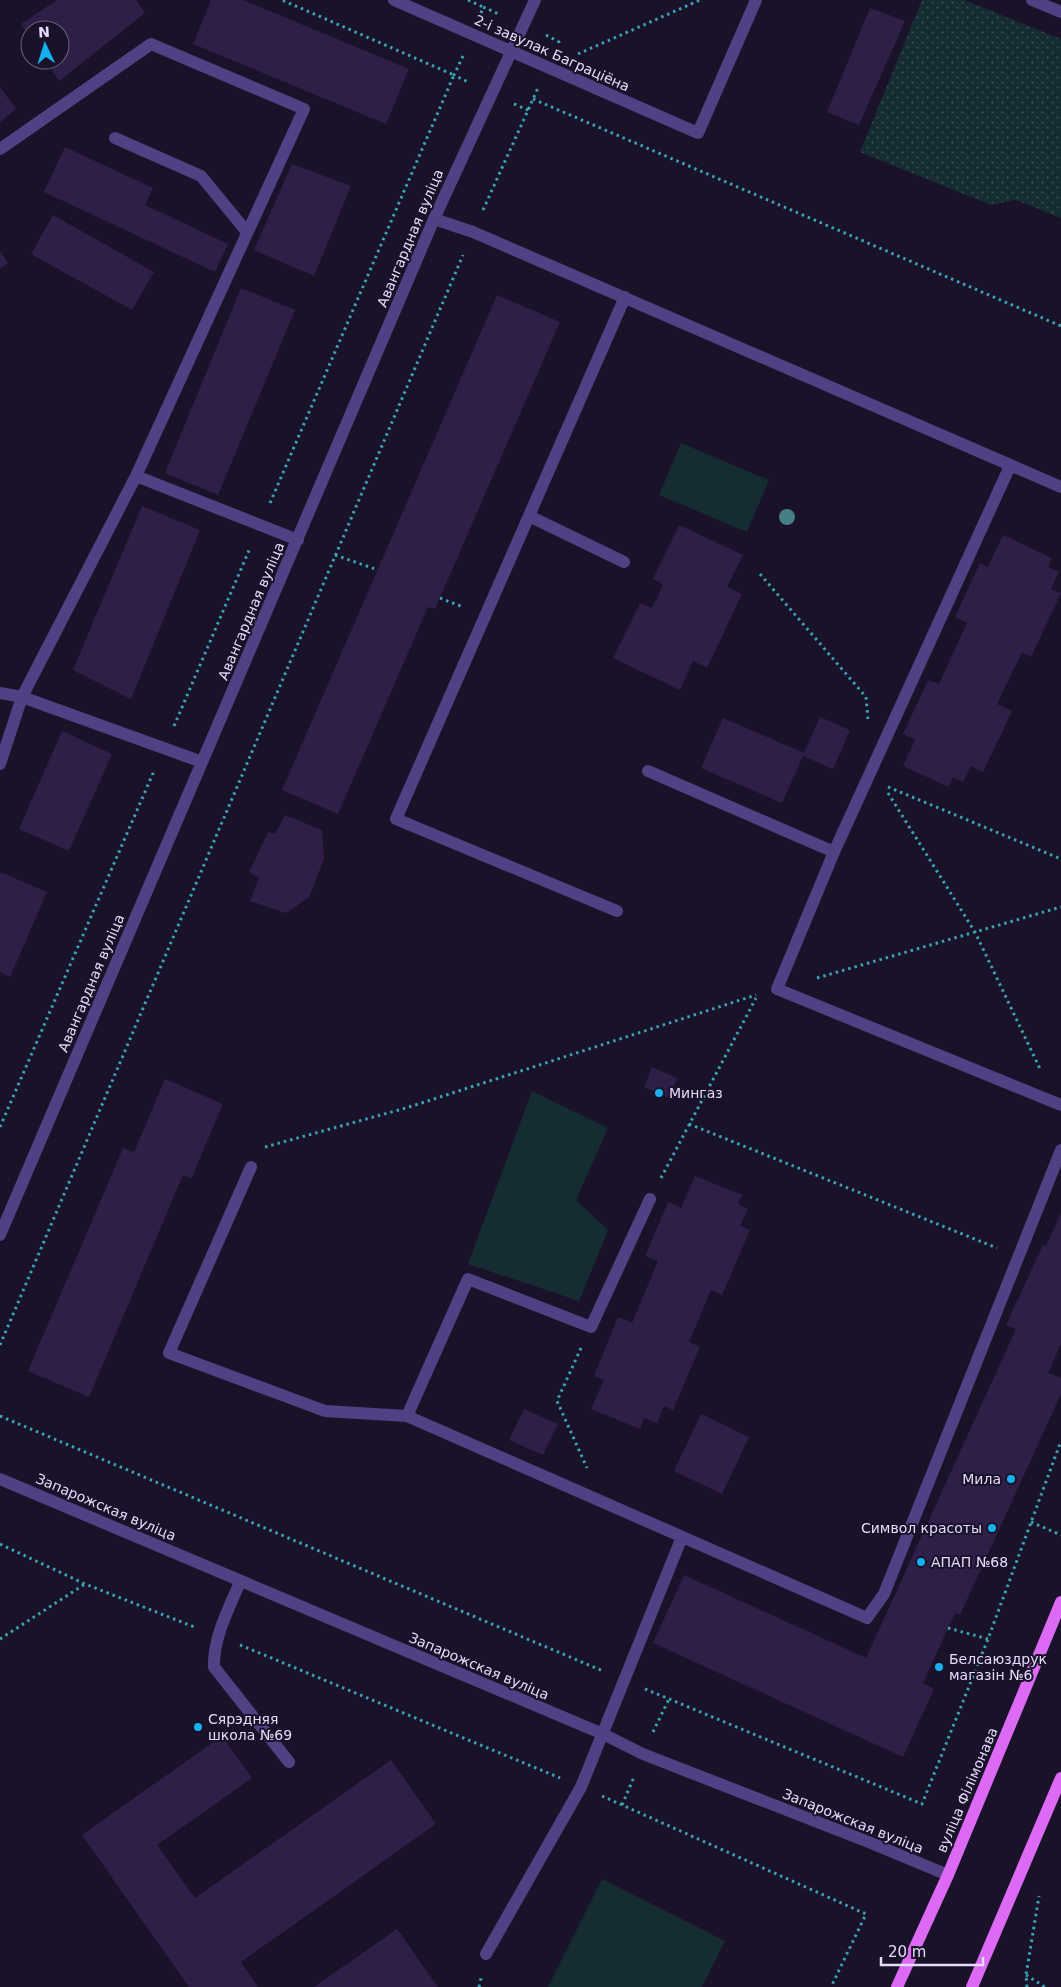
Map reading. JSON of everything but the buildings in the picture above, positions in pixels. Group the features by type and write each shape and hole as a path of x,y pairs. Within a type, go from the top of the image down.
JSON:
{"main road":[{"name":"вуліца Філімонава","path":"897,1987 948,1875 1061,1602"},
{"path":"972,1987 1061,1778"}],"street":[{"name":"2-і завулак Баграціёна","path":"394,0 698,133 756,0"},
{"name":"Авангардная вуліца","path":"0,1235 434,219 535,0"},
{"path":"1032,0 1061,12"},
{"path":"0,149 151,44 304,109 136,476 22,697 0,764"},
{"path":"115,138 201,176 247,232"},
{"path":"434,219 473,232 1061,487"},
{"path":"616,911 396,819 625,297"},
{"path":"1010,466 834,852 777,990 1059,1104"},
{"path":"136,476 298,540"},
{"path":"529,516 624,562"},
{"path":"0,693 22,697 202,762"},
{"path":"648,771 834,852"},
{"path":"250,1167 169,1353 325,1411 407,1416 867,1618 884,1594 1017,1256 1061,1150"},
{"path":"407,1416 468,1279 591,1327 650,1199"},
{"name":"Запарожская вуліца","path":"0,1479 603,1734 643,1754 948,1875"},
{"path":"486,1954 581,1787 682,1537"},
{"path":"240,1582 219,1636 214,1654 214,1667 289,1762"}],"path":[{"path":"468,0 483,7"},
{"path":"0,1345 473,232 547,68 700,0"},
{"path":"533,99 1061,326"},
{"path":"335,555 378,570"},
{"path":"760,574 866,697 868,724"},
{"path":"1059,1104 974,932 883,785 1061,859"},
{"path":"777,990 1061,907"},
{"path":"250,1167 260,1148 406,1108 757,995 650,1199"},
{"path":"689,1124 1017,1256"},
{"path":"591,1327 558,1401 603,1503"},
{"path":"0,1416 922,1804 988,1639 1061,1441"},
{"path":"1031,1522 1061,1535"},
{"path":"0,1544 85,1584 219,1636 581,1787 866,1914 831,1987"},
{"path":"0,1639 85,1584"},
{"path":"948,1628 988,1639"},
{"path":"1026,1987 1026,1975 1040,1888"},
{"path":"1026,1975 1045,1987"}],"green space":[{"path":"922,0 964,0 1061,39 1061,218 1016,200 991,205 860,152"},
{"path":"681,443 769,480 747,532 659,495"},
{"path":"532,1091 608,1128 576,1200 608,1230 579,1301 468,1264"},
{"path":"602,1879 725,1941 702,1987 548,1987"}],"place":[{"name":"Мингаз","path":"659,1093"},
{"name":"Мила","path":"1011,1479"},
{"name":"Символ красоты","path":"992,1528"},
{"name":"АПАП №68","path":"921,1562"},
{"name":"Белсаюздрук магазін №6","path":"939,1667"},
{"name":"Сярэдняя школа №69","path":"198,1727"}]}
